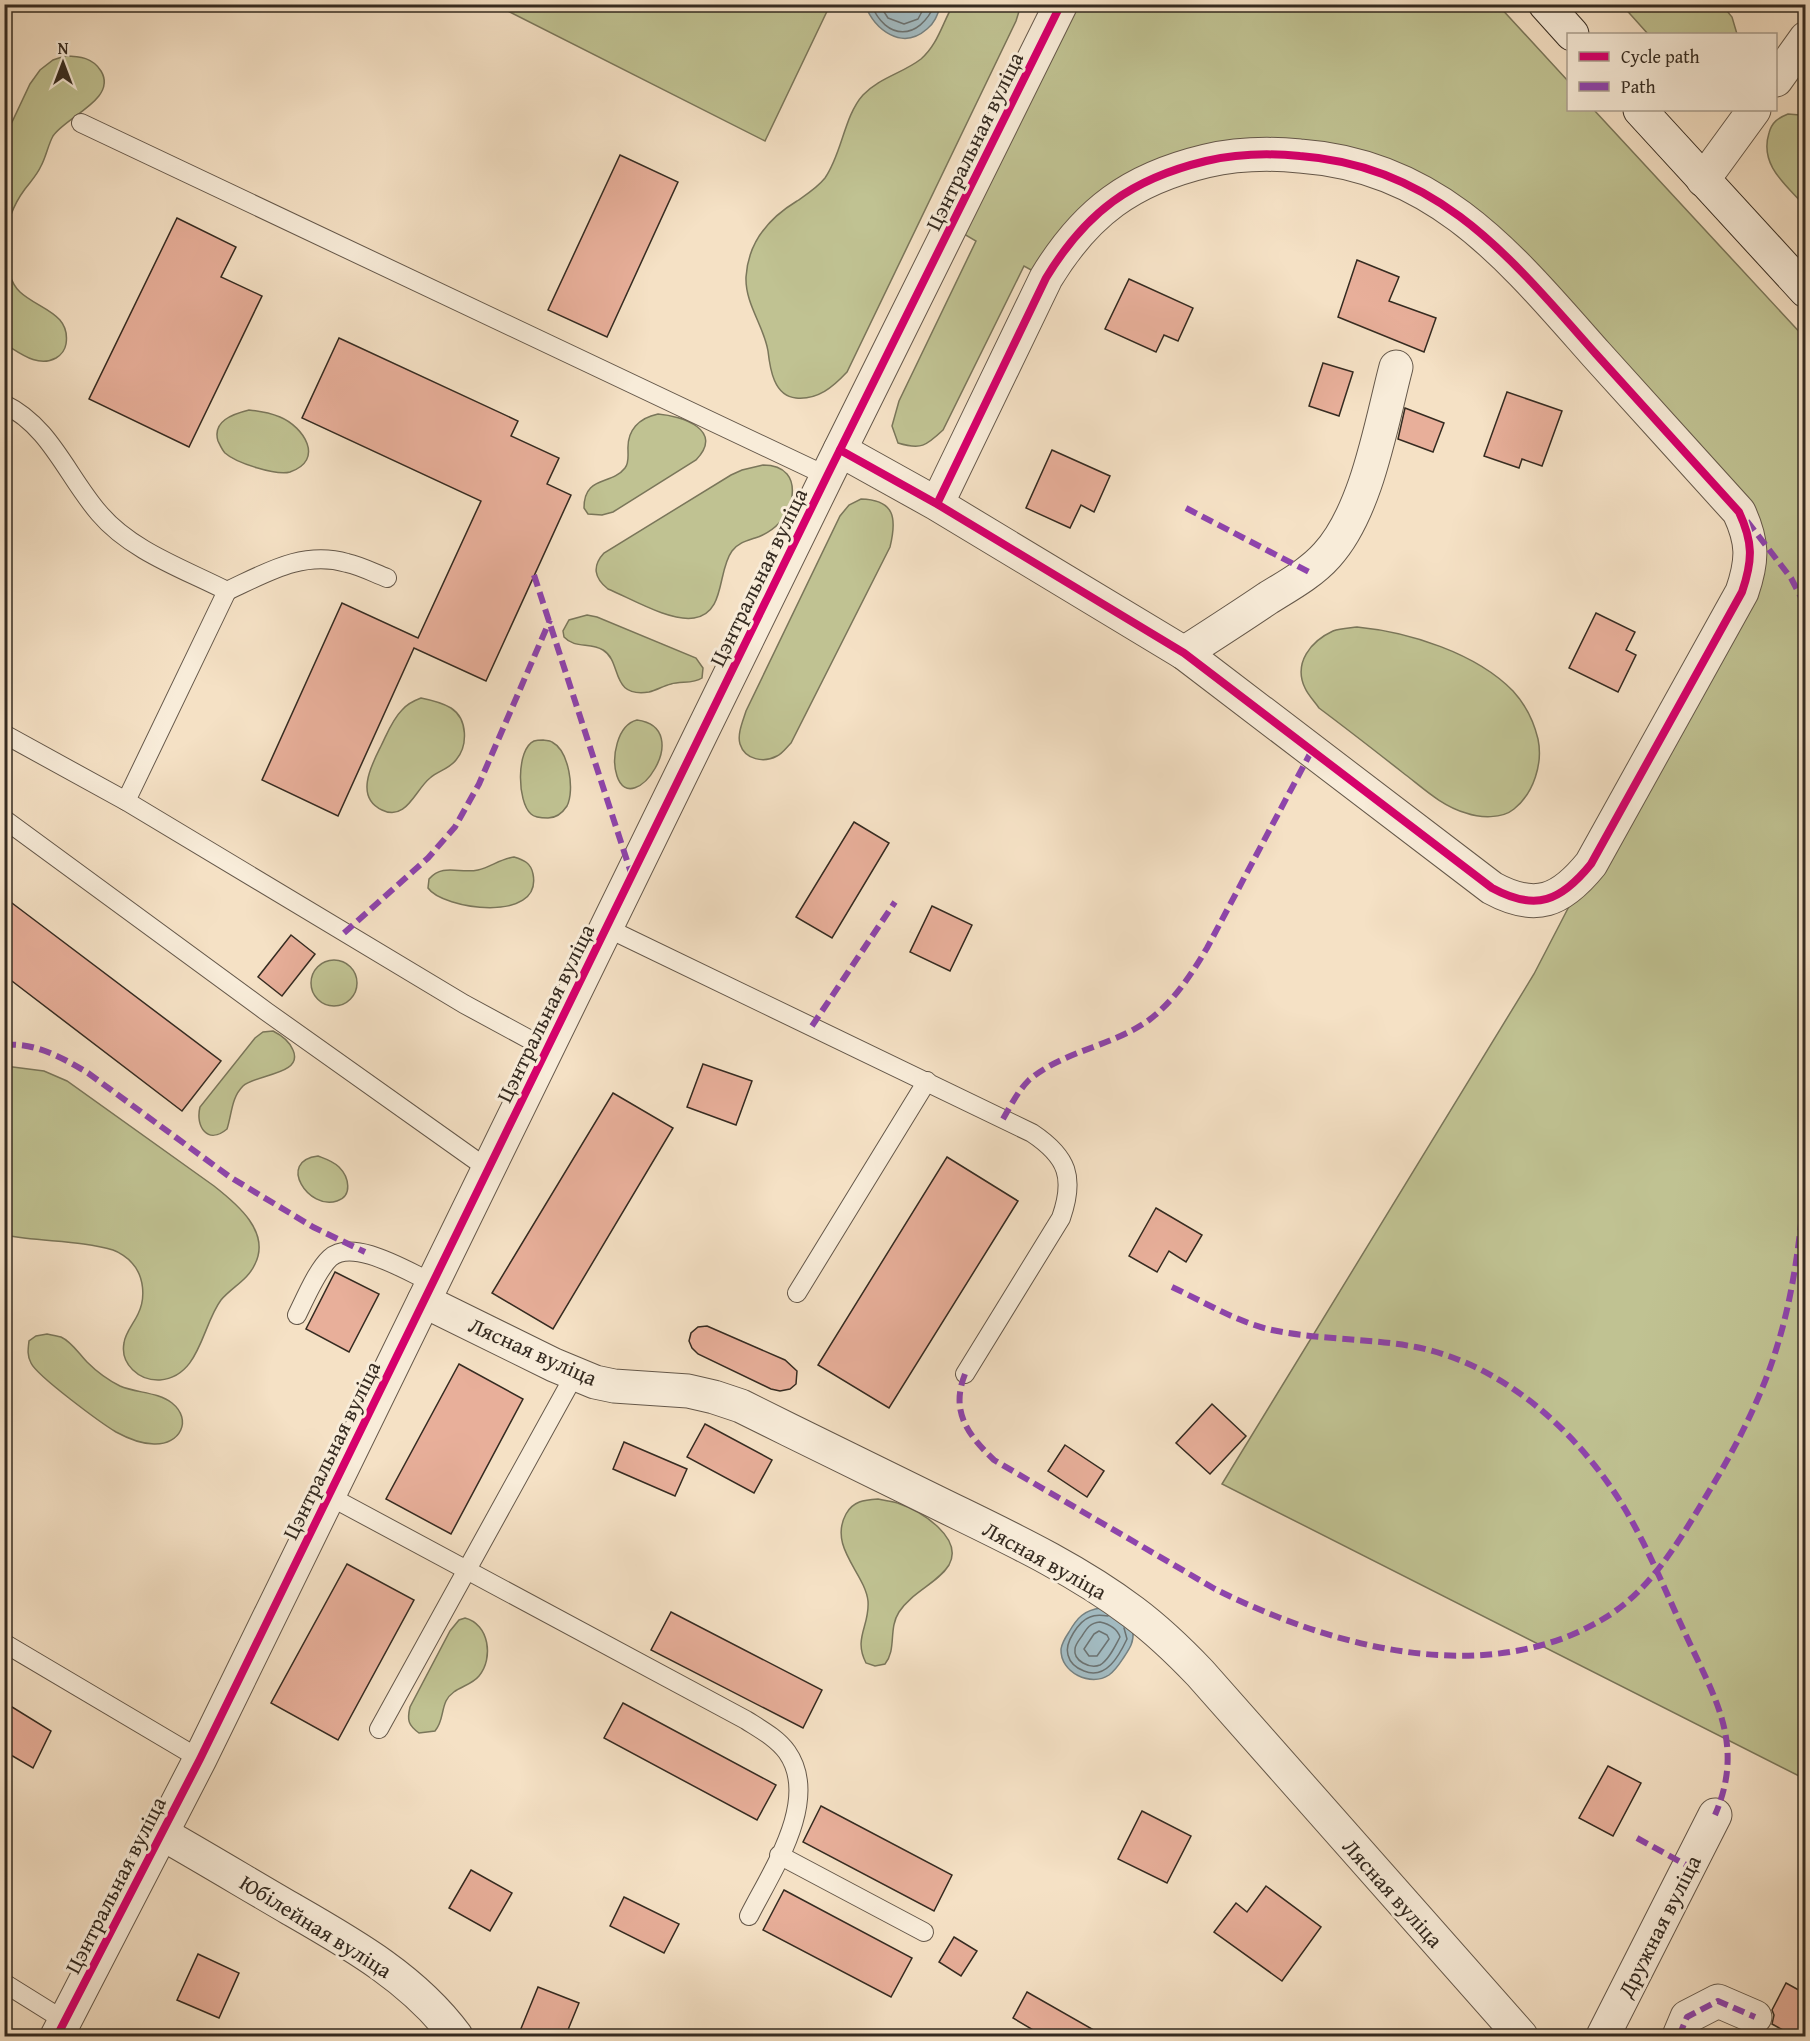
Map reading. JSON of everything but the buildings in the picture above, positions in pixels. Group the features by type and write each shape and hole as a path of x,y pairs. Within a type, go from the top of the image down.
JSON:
{"street":[{"name":"Цэнтральная вуліца","path":"61,2029 200,1759 1061,4"},
{"path":"1545,4 1571,33"},
{"path":"1777,79 1806,38"},
{"path":"1641,111 1806,291"},
{"path":"1703,180 1753,111"},
{"path":"834,463 937,504 1184,653 1492,888 1508,897 1527,901 1546,901 1564,892 1591,864 1742,592 1751,558 1750,542 1739,512 1545,296 1483,233 1450,208 1417,188 1384,173 1342,161 1285,155 1220,158 1159,175 1133,188 1106,206 1082,227 1062,252 1046,278 937,504"},
{"path":"1184,653 1309,572 1328,555 1355,511 1365,483 1396,367"},
{"name":"Лясная вуліца","path":"429,1292 575,1374 614,1386 688,1391 741,1406 1023,1545 1065,1568 1132,1611 1166,1639 1234,1710 1264,1747 1521,2037"},
{"name":"Дружная вуліца","path":"1604,2037 1715,1815"},
{"name":"Юбілейная вуліца","path":"161,1833 380,1963 421,1998 456,2037"},
{"path":"1679,2037 1687,2017 1718,2001 1758,2029"}],"lane":[{"path":"81,123 834,463"},
{"path":"4,404 29,419 45,437 99,514 119,532 145,550 227,591"},
{"path":"126,801 227,591 284,564 304,559 326,558 349,563 387,578"},
{"path":"4,734 126,801 464,1004 547,1049"},
{"path":"4,819 267,1012 488,1169"},
{"path":"607,928 1041,1138 1062,1159 1069,1177 1068,1198 1062,1218 965,1374"},
{"path":"797,1293 927,1081"},
{"path":"297,1315 329,1259 345,1251 365,1252 429,1292"},
{"path":"379,1729 575,1374"},
{"path":"329,1496 736,1715 769,1735 787,1752 796,1771 798,1795 796,1818 749,1916"},
{"path":"4,1643 200,1759"},
{"path":"779,1855 924,1932"},
{"path":"4,1983 61,2029"}],"green space":[{"path":"496,5 830,5 765,141"},
{"path":"953,5 1021,5 1016,21 847,372 831,387 818,395 804,398 789,396 778,387 774,380 766,342 748,296 746,277 751,253 769,224 825,178 835,158 851,113 863,95 876,84 907,68 927,53"},
{"path":"1061,5 1498,5 1567,80 1567,111 1595,111 1805,338 1805,1779 1222,1484 1534,974 1750,542 1516,265 1353,163 1159,175 1046,278 1024,266 943,430 923,445 912,446 898,443 892,426 899,401 976,241 952,227"},
{"path":"1622,5 1722,5 1732,17 1737,33 1647,33"},
{"path":"65,56 81,57 94,63 101,71 104,81 102,90 88,107 53,136 36,175 14,208 5,245 5,137 30,84 40,70 53,60"},
{"path":"1788,114 1805,118 1805,206 1776,174 1768,155 1767,144 1772,126 1778,119"},
{"path":"5,253 10,274 20,292 52,313 63,325 66,344 56,358 49,361 36,360 5,344"},
{"path":"249,410 280,417 297,428 309,452 307,460 301,467 290,472 276,472 247,464 225,453 218,441 218,428 231,416"},
{"path":"658,414 678,418 697,426 706,440 704,449 696,460 613,512 602,515 588,514 584,508 588,490 599,482 619,474 625,468 628,462 628,443 632,431 645,418"},
{"path":"763,465 779,468 789,476 792,490 791,503 780,522 769,532 734,548 727,559 716,600 704,615 684,618 662,613 608,589 600,581 596,567 604,553 731,475"},
{"path":"861,499 881,503 891,512 893,527 890,547 791,743 781,754 772,758 750,757 742,749 739,740 746,711 840,516 849,505"},
{"path":"587,615 597,617 696,658 703,668 702,678 671,684 649,692 628,690 618,678 609,655 603,650 573,643 564,637 563,631 569,620"},
{"path":"1357,627 1419,639 1461,655 1498,678 1513,691 1531,720 1539,748 1538,767 1532,786 1514,809 1503,815 1484,817 1448,806 1319,708 1306,691 1302,679 1301,670 1306,654 1325,635 1333,631"},
{"path":"421,698 444,704 457,713 463,726 463,748 453,763 430,778 404,808 390,813 374,804 369,797 367,789 370,771 395,718 406,706"},
{"path":"637,720 654,727 661,739 661,753 646,781 635,788 625,787 615,769 615,752 620,735 630,723"},
{"path":"534,741 552,742 563,754 570,781 567,806 559,814 548,818 537,817 526,808 520,776 521,764 528,746"},
{"path":"514,857 531,867 532,890 523,900 508,906 490,908 452,902 428,888 429,879 440,871 478,870"},
{"path":"334,960 343,961 350,967 356,974 356,992 350,999 343,1005 334,1006 325,1005 318,999 312,992 311,983 312,974 318,967 325,961"},
{"path":"273,1031 291,1046 295,1058 292,1064 277,1073 243,1086 234,1101 227,1129 214,1135 204,1132 199,1121 200,1107 255,1038 263,1032"},
{"path":"5,1066 44,1071 67,1081 214,1186 241,1210 255,1230 259,1241 259,1252 252,1270 221,1300 192,1360 184,1370 173,1377 160,1380 145,1378 133,1370 125,1358 125,1339 141,1308 143,1294 139,1274 128,1259 115,1251 101,1247 5,1235"},
{"path":"318,1156 334,1163 345,1176 348,1186 342,1199 326,1202 316,1199 301,1184 298,1175 299,1167 306,1160"},
{"path":"47,1334 65,1339 87,1362 116,1384 166,1399 172,1403 182,1417 181,1430 177,1436 163,1443 149,1444 134,1440 116,1432 70,1399 45,1378 30,1360 29,1341 36,1336"},
{"path":"878,1499 895,1502 929,1519 946,1536 951,1545 952,1555 944,1571 904,1605 899,1612 894,1625 889,1658 885,1664 875,1666 866,1663 861,1646 868,1601 861,1580 844,1549 841,1538 846,1514 852,1506"},
{"path":"465,1618 473,1621 479,1627 487,1642 487,1660 484,1669 475,1680 449,1696 435,1731 419,1733 409,1722 410,1707 450,1631 459,1620"}],"water":[{"path":"865,5 941,5 930,27 918,35 899,38 882,29"},
{"path":"1101,1608 1133,1631 1130,1648 1116,1669 1109,1675 1094,1679 1078,1676 1066,1665 1062,1658 1061,1647 1078,1619 1090,1611"}],"marked path":[{"path":"1186,508 1309,572"},
{"path":"1747,521 1791,578 1806,607"},
{"path":"534,575 632,876"},
{"path":"344,933 428,858 455,827 479,784 550,620"},
{"path":"1003,1119 1025,1084 1042,1070 1135,1029 1158,1013 1174,996 1207,948 1312,750"},
{"path":"812,1026 895,902"},
{"path":"4,1045 38,1049 78,1067 230,1177 313,1227 365,1252"},
{"path":"965,1374 960,1400 964,1422 976,1441 994,1460 1215,1589 1260,1610 1359,1643 1410,1652 1462,1656 1513,1652 1562,1639 1608,1616 1625,1604 1654,1575 1679,1541 1701,1505 1748,1421 1776,1350 1797,1258 1806,1164"},
{"path":"1172,1287 1233,1317 1272,1330 1308,1336 1398,1344 1449,1356 1480,1369 1509,1386 1537,1406 1562,1429 1585,1454 1625,1509 1649,1554 1715,1699 1727,1743 1724,1789 1715,1815"},
{"path":"1637,1838 1690,1867"},
{"path":"1679,2036 1687,2017 1718,2001 1755,2017"}],"cycle path":[{"path":"57,2036 200,1759 827,476 1061,4"},
{"path":"840,450 937,504 1046,278 1077,234 1094,217 1133,189 1179,168 1241,156 1265,154 1300,156 1349,163 1393,178 1432,198 1468,223 1501,252 1533,284 1739,512 1747,533 1750,561 1742,592 1591,864 1569,887 1547,899 1535,901 1522,900 1492,888 1184,653 937,504"}]}
